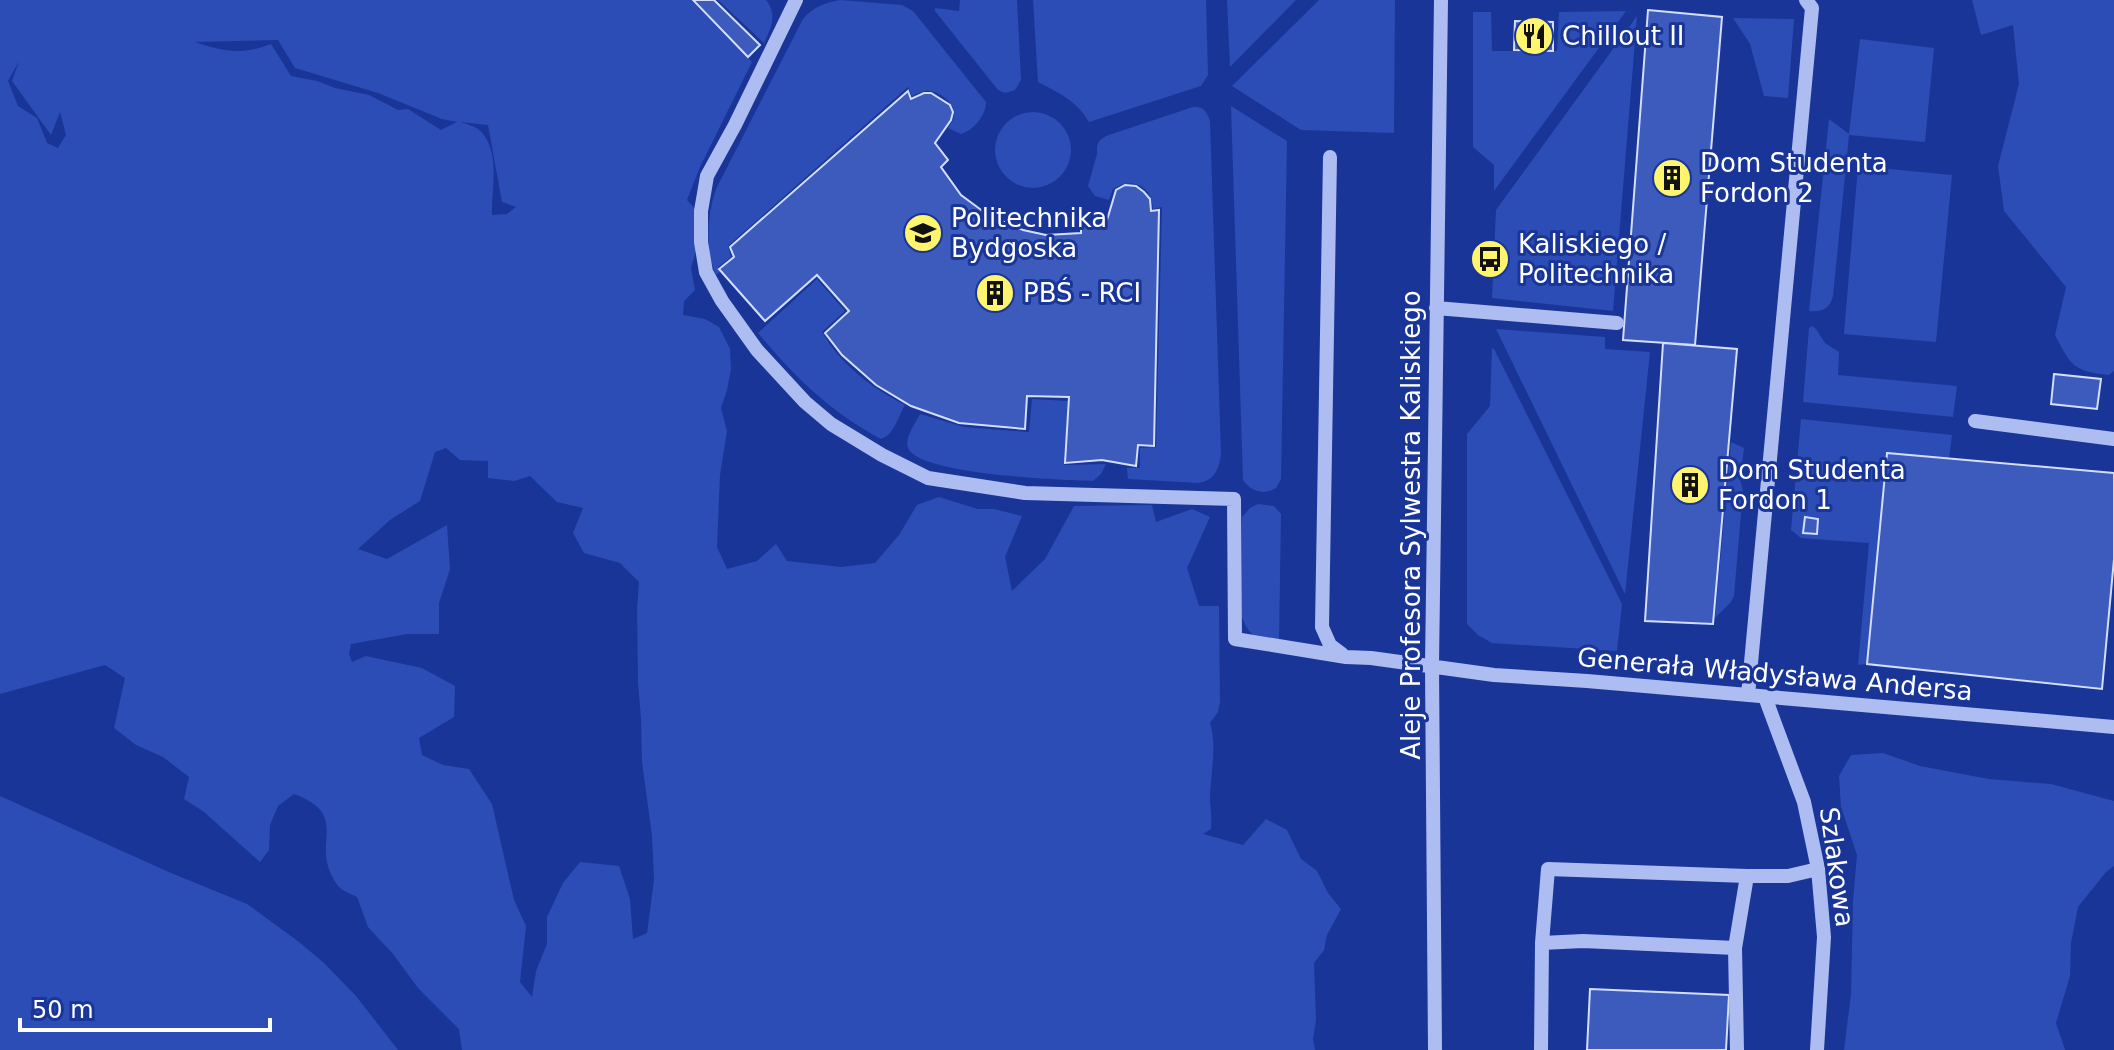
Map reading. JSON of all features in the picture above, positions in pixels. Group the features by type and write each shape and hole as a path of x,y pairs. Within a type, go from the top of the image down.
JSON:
{"street":[{"name":"Generała Władysława Andersa","path":"796,0 707,176 701,211 701,242 706,272 722,301 757,350 805,402 831,424 882,455 928,478 1025,493 1234,499 1235,639 1346,657 1494,675 2114,727"},
{"name":"Aleje Profesora Sylwestra Kaliskiego","path":"1435,1050 1432,666 1441,0"},
{"path":"1748,695 1812,8 1806,0"},
{"path":"1330,157 1322,627 1330,645 1346,657"},
{"path":"1436,308 1617,323"},
{"path":"1975,421 2114,439"},
{"name":"Szlakowa","path":"1765,697 1804,802 1818,869 1824,937 1817,1050"},
{"path":"1541,1050 1542,943 1548,869 1788,876 1818,869"},
{"path":"1737,1050 1735,948 1747,876"},
{"path":"1542,943 1583,941 1735,948"}],"shaded area":[{"path":"0,0 691,0 752,62 687,200 701,215 700,236 691,268 695,290 684,301 683,315 705,319 719,327 730,349 731,369 721,408 727,431 720,475 717,547 727,569 757,561 776,544 787,561 841,567 875,563 899,535 917,505 939,497 978,509 994,509 1022,516 1005,557 1012,591 1045,559 1074,506 1152,505 1156,522 1192,509 1210,517 1187,568 1199,606 1219,606 1220,702 1218,712 1210,723 1213,749 1211,829 1203,834 1243,845 1266,819 1287,830 1301,859 1317,871 1328,893 1341,909 1327,935 1324,950 1314,963 1315,1050 462,1050 459,1029 418,988 368,927 357,897 335,882 328,865 325,820 311,802 294,794 278,806 270,825 269,850 260,862 204,812 184,799 189,777 163,757 136,745 114,728 125,678 105,665 0,694","holes":["278,40 295,68 378,93 457,122 441,130 408,109 398,110 369,95 291,76 271,44 233,51 195,42","19,61 12,81 51,135 60,112 66,135 58,148 47,143 37,118 18,106 8,81","461,122 488,125 502,202 516,207 507,214 492,215 493,158 485,137 478,129","446,448 460,460 488,461 488,478 514,481 530,476 557,502 583,508 573,533 584,553 620,563 639,582 638,683 642,762 652,836 654,880 647,933 633,939 630,899 619,866 580,862 563,883 547,917 547,944 536,971 532,997 520,982 526,926 514,900 492,804 469,769 443,765 422,755 419,738 454,717 455,686 422,668 366,656 352,662 349,654 351,644 407,634 439,634 439,603 450,569 447,525 387,559 358,549 390,520 420,501 435,452"]},
{"path":"718,0 766,0 772,16 764,43"},
{"path":"840,0 902,5 913,11 986,102 982,117 975,126 961,134 948,128 954,110 944,97 930,91 912,96 908,87 728,246 731,257 718,267 720,272 716,275 708,232 716,189 803,19 819,6"},
{"path":"960,0 1017,0 1021,80 1015,90 1005,93 998,90 935,11 935,8 959,11"},
{"path":"1033,0 1206,0 1208,75 1201,86 1089,122 1073,103 1038,82"},
{"path":"1227,0 1296,0 1230,67"},
{"path":"1319,0 1395,0 1394,133 1301,130 1232,86"},
{"path":"1972,0 2114,0 2114,371 2109,375 2080,369 2065,354 2055,335 2066,287 2004,211 1998,166 2019,84 2013,25 1981,35"},
{"path":"1626,11 1494,191 1494,165 1473,147 1473,12 1491,12 1492,51 1557,51 1559,12"},
{"path":"1637,16 1613,311 1492,298 1496,210"},
{"path":"1733,18 1794,19 1788,98 1764,96 1750,44"},
{"path":"1860,39 1934,48 1925,142 1849,135 1833,296 1825,309 1809,311 1829,119 1849,134"},
{"path":"1231,106 1287,141 1281,479 1276,488 1262,492 1254,490 1243,480"},
{"path":"1193,107 1204,110 1210,121 1221,454 1217,469 1204,482 1128,479 1127,468 1140,468 1140,448 1156,447 1162,207 1153,209 1149,194 1134,184 1113,189 1109,200 1095,196 1088,186 1099,141"},
{"path":"1033,112 1048,115 1060,123 1068,135 1071,150 1068,165 1060,177 1048,185 1033,188 1018,185 1006,177 998,165 995,150 998,135 1006,123 1018,115"},
{"path":"1858,166 1952,175 1936,342 1844,334"},
{"path":"817,279 845,311 822,332 830,344 858,374 905,405 892,430 881,439 845,417 814,392 758,333"},
{"path":"1812,326 1825,343 1839,352 1838,375 1957,386 1953,417 1803,402 1809,328"},
{"path":"1496,329 1605,337 1605,349 1650,352 1625,594"},
{"path":"1492,348 1622,604 1617,651 1492,643 1467,624 1467,434 1490,406"},
{"path":"1032,399 1068,401 1064,465 1106,464 1093,481 963,470 918,457 908,448 909,435 920,414 964,427 1029,432"},
{"path":"1801,419 1952,435 1949,459 1887,454 1867,664 1858,665 1869,543 1801,538 1791,530"},
{"path":"1731,442 1744,448 1734,596 1715,618"},
{"path":"1258,504 1274,506 1281,514 1279,641 1254,635 1241,614 1242,517"},
{"path":"1883,753 1920,766 1989,779 2051,784 2114,801 2114,866 2078,907 2071,943 2070,976 2056,1023 2065,1050 1844,1050 1851,994 1857,855 1841,807 1839,776 1851,755"},
{"path":"0,796 247,904 324,963 356,996 398,1050 0,1050"}],"building":[{"path":"693,0 714,0 760,45 748,57"},
{"name":"Dom Studenta Fordon 2","path":"1648,10 1722,17 1695,345 1623,340"},
{"name":"Chillout II","path":"1515,21 1553,22 1553,51 1514,50"},
{"name":"PBŚ - RCI","path":"908,91 911,99 931,93 950,105 953,112 951,120 935,143 948,160 941,167 961,195 988,215 1023,230 1046,235 1081,233 1081,223 1107,220 1116,190 1125,185 1136,186 1150,199 1151,211 1159,210 1154,446 1138,445 1136,466 1102,460 1065,463 1069,397 1027,396 1025,429 959,423 911,406 876,385 842,355 825,333 849,311 817,275 765,321 719,269 734,257 730,247"},
{"name":"Dom Studenta Fordon 1","path":"1663,343 1737,349 1713,624 1645,621"},
{"path":"2054,374 2101,379 2097,409 2051,404"},
{"path":"1887,453 2114,473 2114,559 2102,689 1867,664"},
{"path":"1805,517 1818,519 1817,534 1803,533"},
{"path":"1590,989 1729,995 1726,1050 1587,1050"}],"place":[{"name":"Chillout II","path":"1534,36"},
{"name":"Dom Studenta Fordon 2","path":"1672,178"},
{"name":"Politechnika Bydgoska","path":"923,233"},
{"name":"Kaliskiego / Politechnika","path":"1490,259"},
{"name":"PBŚ - RCI","path":"995,293"},
{"name":"Dom Studenta Fordon 1","path":"1690,485"}]}
